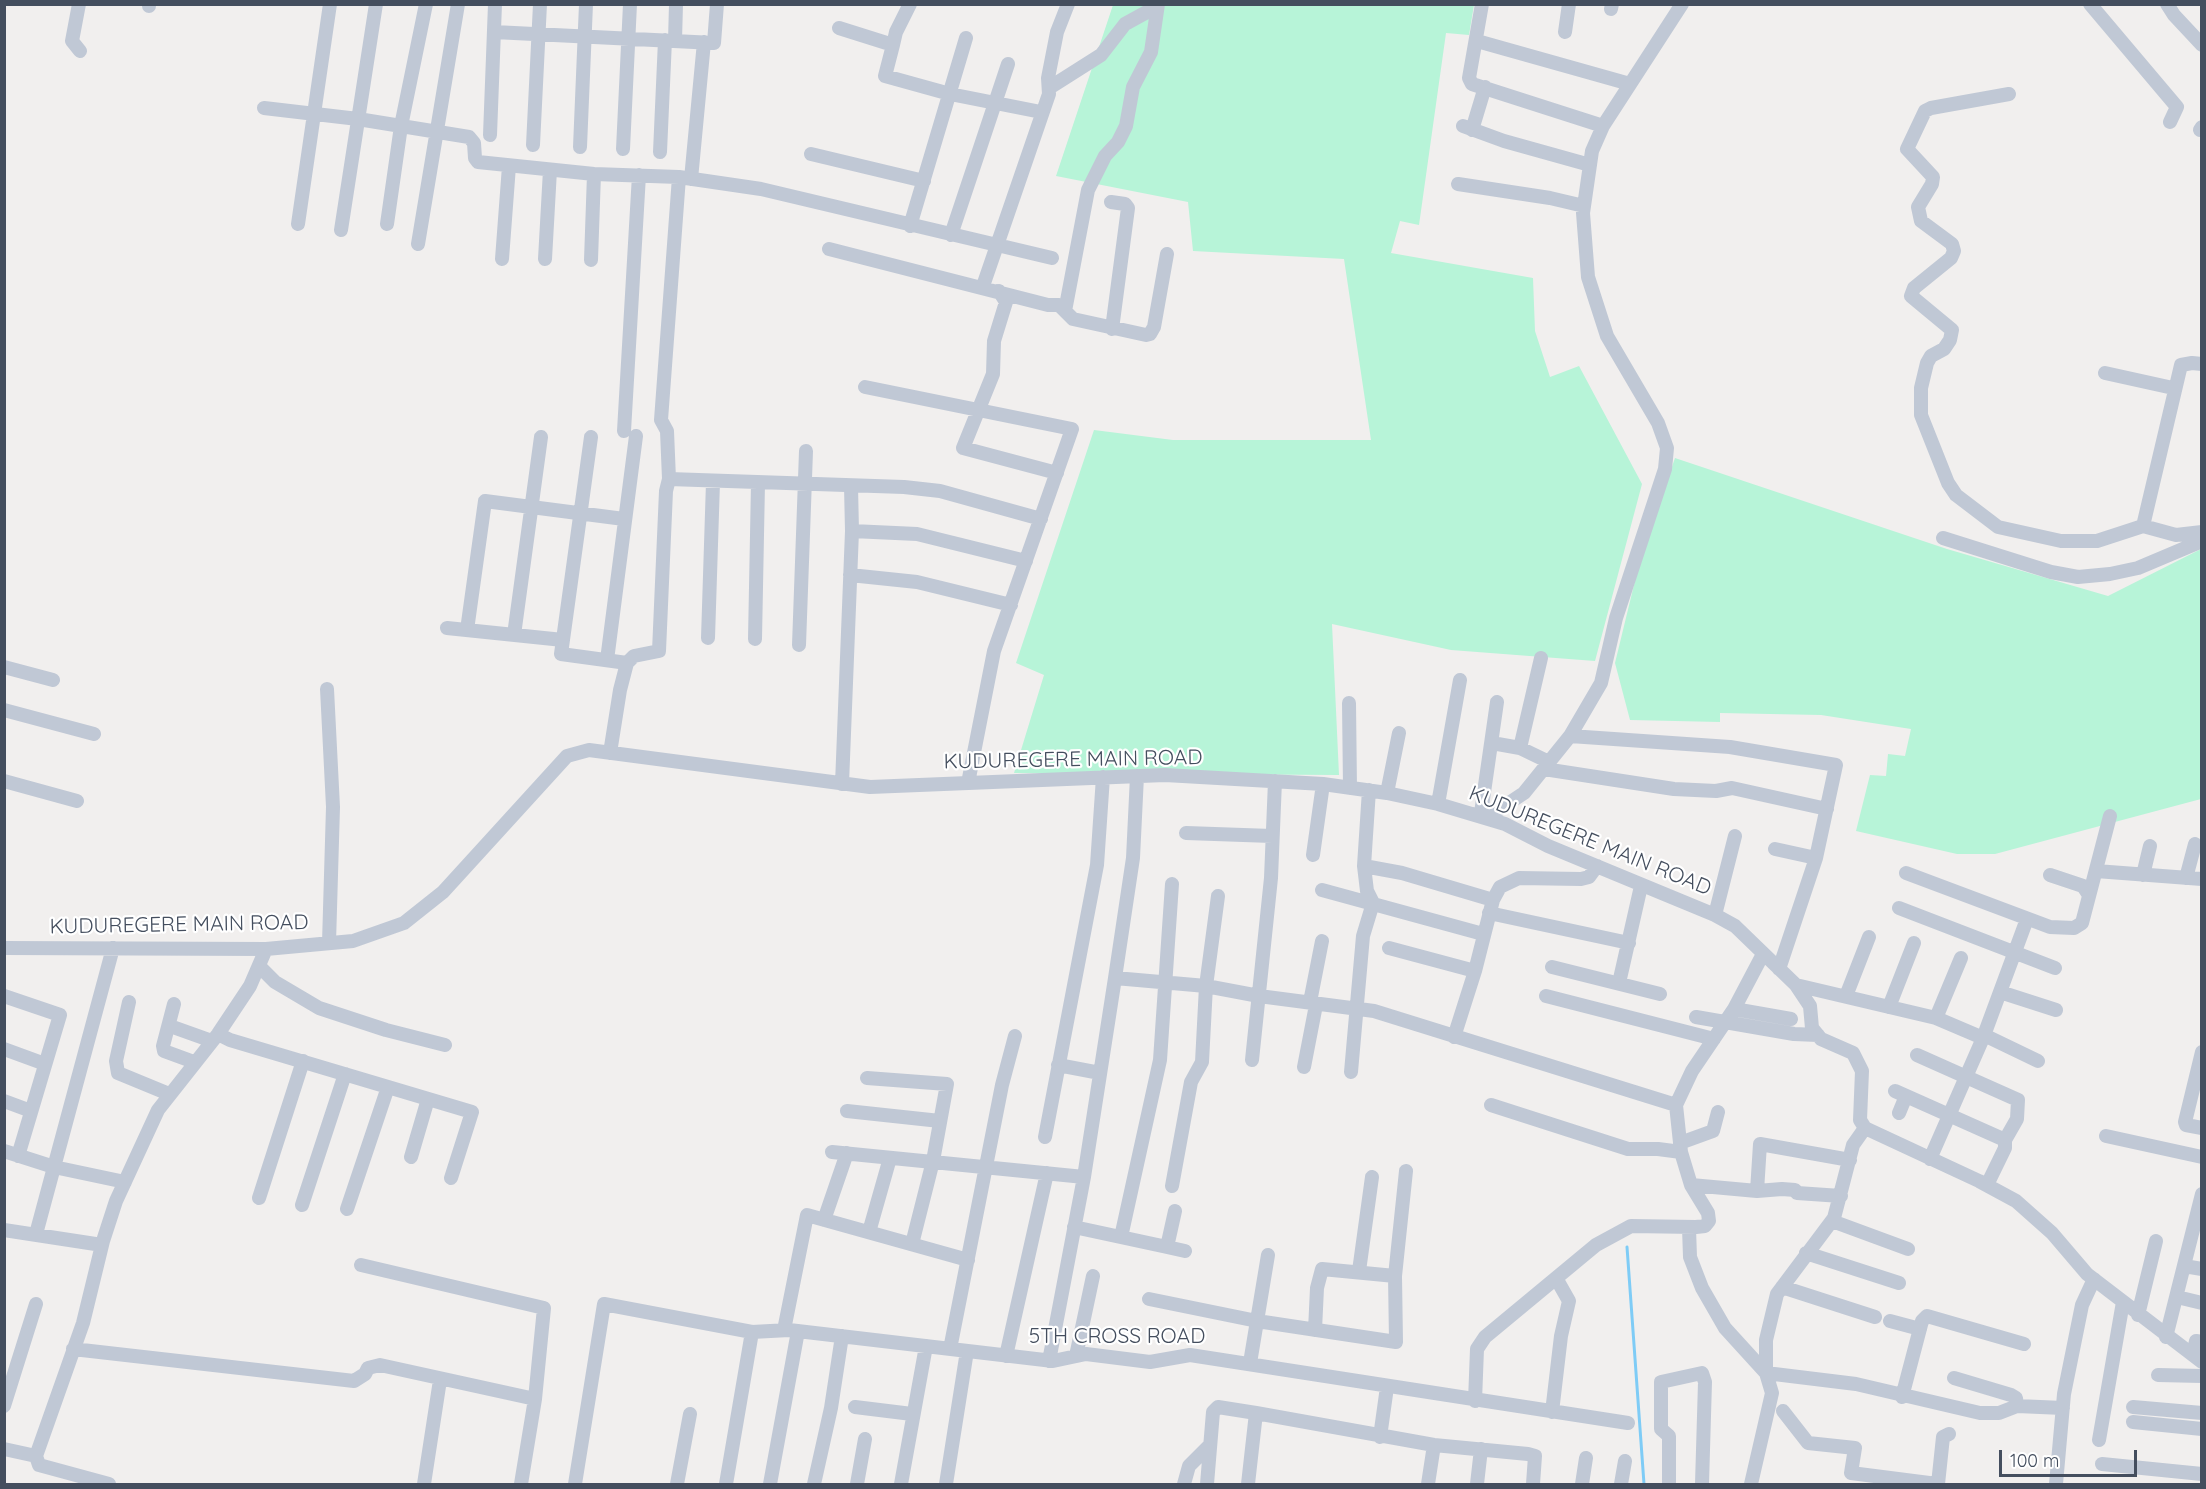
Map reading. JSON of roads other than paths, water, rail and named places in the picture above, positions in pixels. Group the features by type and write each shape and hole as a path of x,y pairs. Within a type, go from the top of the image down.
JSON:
{"street":[{"path":"79,4 72,41 80,51"},
{"path":"298,224 330,4"},
{"path":"341,230 376,4"},
{"path":"387,224 401,126 426,4"},
{"path":"418,244 458,4"},
{"path":"490,135 495,4"},
{"path":"533,145 540,4"},
{"path":"580,147 586,4"},
{"path":"623,149 630,4"},
{"path":"660,153 670,40 676,4"},
{"path":"494,32 585,38 714,42 717,4"},
{"path":"910,4 896,32 885,76 950,94 1041,112"},
{"path":"983,286 1049,88 1048,78 1057,32 1068,4"},
{"path":"1482,4 1469,78 1472,84 1603,126"},
{"path":"1565,32 1569,4"},
{"path":"1497,702 1492,743 1477,813 1500,809 1524,793 1570,736 1601,683 1616,618 1665,469 1667,448 1658,423 1607,336 1588,277 1584,206 1592,151 1603,126 1682,4"},
{"path":"2090,4 2177,107 2170,122"},
{"path":"2168,4 2174,15 2202,45"},
{"path":"1049,88 1101,55 1118,31 1157,6"},
{"path":"1065,311 1088,190 1105,156 1118,142 1126,126 1133,87 1151,52 1157,6"},
{"path":"839,28 893,45"},
{"path":"910,226 966,38"},
{"path":"1477,41 1630,84"},
{"path":"610,753 620,690 627,663 634,656 659,651 666,490 669,480 667,431 661,420 685,178 704,42"},
{"path":"951,235 1008,64"},
{"path":"1485,87 1468,128 1590,165"},
{"path":"2009,94 1925,111 1906,149 1933,177 1932,184 1918,207 1920,220 1952,244 1954,251 1951,258 1914,288 1911,296 1952,330 1950,340 1944,349 1930,356 1921,388 1921,415 1948,483 1956,495 1998,526 2024,534 2070,541 2097,541 2143,526 2176,535 2202,532"},
{"path":"264,108 358,119 469,137 474,143 475,158 478,162 594,174 685,178 761,189 1052,258"},
{"path":"811,154 924,180"},
{"path":"502,259 509,166"},
{"path":"546,259 550,170"},
{"path":"591,260 594,174"},
{"path":"607,660 624,519 630,434 639,175"},
{"path":"1458,184 1550,198 1584,206"},
{"path":"1111,202 1125,204 1128,208 1112,329"},
{"path":"829,249 983,286 1048,305 1059,305 1073,319 1146,335 1152,332 1167,254"},
{"path":"999,291 1006,302 994,341 993,374 963,448 1057,473"},
{"path":"2143,526 2181,365 2202,364"},
{"path":"2105,372 2174,388"},
{"path":"865,387 1072,429 994,651 968,783"},
{"path":"514,635 541,437"},
{"path":"591,437 561,654 627,663"},
{"path":"799,645 806,452"},
{"path":"669,480 904,487 940,491 1041,519"},
{"path":"708,638 712,482"},
{"path":"755,639 758,483"},
{"path":"842,784 852,531 851,486"},
{"path":"467,630 485,501 624,519"},
{"path":"852,531 917,534 1026,561"},
{"path":"1943,538 2051,572 2078,577 2138,568 2202,541"},
{"path":"850,575 917,582 1011,604"},
{"path":"447,628 563,640"},
{"path":"1520,748 1541,658"},
{"path":"4,667 53,680"},
{"path":"1438,804 1460,680"},
{"path":"327,690 333,807 329,943"},
{"path":"1349,703 1350,788"},
{"path":"4,711 94,734"},
{"path":"1387,793 1399,733"},
{"path":"1570,736 1730,747 1836,765 1816,858 1779,969"},
{"path":"1492,743 1520,748 1546,766 1674,789 1716,791 1732,788 1827,809"},
{"name":"KUDUREGERE MAIN ROAD","path":"4,948 266,949 352,941 404,923 443,892 567,756 589,750 870,787 1165,775 1323,784 1387,793 1477,813 1641,886 1715,915 1735,926 1796,985 1810,1006 1812,1028 1818,1035"},
{"path":"1049,1361 1084,1177 1115,978 1132,858 1137,776"},
{"path":"1045,1137 1097,865 1103,777"},
{"path":"4,781 77,801"},
{"path":"1252,1060 1275,781"},
{"path":"1313,855 1323,784"},
{"path":"1350,1072 1363,936 1374,903 1367,891 1364,866 1369,790"},
{"path":"1906,873 2050,927 2074,928 2082,923 2110,816"},
{"path":"1186,833 1272,836"},
{"path":"1715,915 1735,836"},
{"path":"2186,878 2195,844"},
{"path":"2143,875 2150,846"},
{"path":"1775,849 1816,858"},
{"path":"1364,866 1402,873 1491,906 1629,943"},
{"path":"1454,1037 1475,971 1491,906 1500,887 1519,878 1581,879 1589,877 1597,866"},
{"path":"2096,871 2202,879"},
{"path":"2050,875 2083,886 2089,895"},
{"path":"1121,1238 1160,1060 1172,884"},
{"path":"1619,983 1641,886"},
{"path":"1322,890 1483,934"},
{"path":"1172,1186 1191,1082 1202,1062 1206,986 1218,896"},
{"path":"1899,908 2055,968"},
{"path":"1930,1159 1983,1036 2027,919"},
{"path":"1846,996 1869,937"},
{"path":"1304,1067 1322,941"},
{"path":"1889,1007 1914,943"},
{"path":"36,1234 113,948"},
{"path":"1389,948 1475,971"},
{"path":"109,1485 39,1465 36,1456 83,1323 102,1245 125,1182 158,1110 215,1037 260,967 266,949"},
{"path":"1475,1401 1477,1349 1485,1337 1596,1245 1631,1226 1689,1228 1705,1226 1709,1221 1691,1185 1680,1148 1676,1105 1692,1071 1734,1008 1763,954"},
{"path":"1936,1018 1961,958"},
{"path":"260,967 275,982 319,1008 445,1046"},
{"path":"1552,967 1660,994"},
{"path":"1115,978 1206,986 1259,996 1355,1008 1396,1017 1676,1105"},
{"path":"1796,985 1936,1018 1983,1036 2038,1062"},
{"path":"2000,992 2056,1010"},
{"path":"4,996 60,1015 18,1156"},
{"path":"1546,996 1714,1039"},
{"path":"129,1002 116,1060 118,1072 170,1094"},
{"path":"174,1004 163,1046 164,1051 194,1062"},
{"path":"1734,1008 1791,1019"},
{"path":"1696,1017 1724,1023 1818,1035 1853,1053 1862,1071 1860,1120 1865,1128 2016,1201 2043,1225 2094,1279 2166,1337 2197,1358"},
{"path":"170,1026 303,1061 472,1112 451,1178"},
{"path":"950,1349 1015,1036"},
{"path":"4,1049 45,1064"},
{"path":"2202,1052 2185,1122 2186,1125 2202,1128"},
{"path":"1917,1055 2018,1100 2017,1119 2005,1140 2005,1149 1987,1185"},
{"path":"259,1198 303,1061"},
{"path":"1058,1065 1100,1073"},
{"path":"302,1205 345,1074"},
{"path":"867,1078 947,1084 933,1161 912,1244"},
{"path":"347,1209 388,1087"},
{"path":"1899,1113 1900,1094 2005,1140"},
{"path":"411,1157 428,1099"},
{"path":"4,1101 32,1111"},
{"path":"1491,1105 1628,1149 1680,1148 1713,1131 1718,1112"},
{"path":"847,1111 940,1121"},
{"path":"1751,1485 1772,1393 1766,1373 1766,1340 1777,1294 1832,1221 1853,1145 1865,1128"},
{"path":"2106,1136 2202,1157"},
{"path":"1757,1191 1761,1144 1850,1160"},
{"path":"4,1151 54,1167 125,1182"},
{"path":"832,1152 1084,1177"},
{"path":"824,1220 847,1154"},
{"path":"869,1232 890,1158"},
{"path":"1149,1299 1257,1321 1396,1342 1395,1276 1406,1171"},
{"path":"1006,1356 1047,1173"},
{"path":"1359,1271 1372,1177"},
{"path":"1691,1185 1757,1191 1788,1189 1795,1190 1797,1193 1840,1196"},
{"path":"2166,1337 2184,1266 2197,1235 2201,1195"},
{"path":"1167,1247 1175,1211"},
{"path":"770,1485 807,1215 968,1260"},
{"path":"1832,1221 1908,1250"},
{"path":"1074,1227 1185,1251"},
{"path":"1689,1228 1690,1257 1702,1288 1725,1329 1766,1373 1856,1384 1980,1413 1999,1413 2017,1406 2063,1408"},
{"path":"4,1230 102,1245"},
{"path":"2138,1315 2156,1241"},
{"path":"1806,1253 1899,1283"},
{"path":"1250,1364 1268,1255"},
{"path":"361,1264 544,1308 535,1399 521,1485"},
{"path":"2184,1266 2202,1269"},
{"path":"1315,1330 1317,1288 1322,1269 1395,1276"},
{"path":"1076,1356 1094,1276"},
{"path":"1552,1412 1561,1336 1569,1301 1556,1278"},
{"path":"2056,1485 2063,1408 2082,1305 2094,1279"},
{"path":"1782,1287 1875,1317"},
{"path":"2177,1297 2202,1303"},
{"path":"2099,1440 2123,1302"},
{"path":"4,1406 36,1304"},
{"name":"5TH CROSS ROAD","path":"575,1485 604,1304 752,1332 791,1330 1049,1361 1086,1354 1150,1362 1190,1355 1628,1423"},
{"path":"1902,1396 1924,1318 1931,1316 2024,1344"},
{"path":"1890,1322 1920,1329"},
{"path":"726,1485 752,1332"},
{"path":"814,1485 831,1408 842,1336"},
{"path":"2197,1358 2196,1341 2202,1342"},
{"path":"901,1485 926,1346"},
{"path":"73,1350 354,1381 365,1374 368,1368 380,1365 535,1399"},
{"path":"946,1485 968,1351"},
{"path":"1669,1485 1669,1436 1661,1429 1661,1382 1702,1373 1706,1376 1702,1485"},
{"path":"2158,1375 2202,1376"},
{"path":"1954,1378 2011,1395 2016,1398 2017,1406"},
{"path":"424,1485 440,1380"},
{"path":"1380,1437 1387,1387"},
{"path":"855,1407 912,1414"},
{"path":"1207,1485 1211,1415 1218,1407 1380,1437 1535,1456 1533,1485"},
{"path":"2133,1407 2202,1413"},
{"path":"1783,1411 1808,1443 1855,1448 1850,1479 1938,1485 1943,1437 1949,1434"},
{"path":"1248,1485 1256,1413"},
{"path":"677,1485 690,1414"},
{"path":"2133,1422 2202,1429"},
{"path":"857,1485 865,1438"},
{"path":"1428,1485 1434,1445"},
{"path":"1184,1485 1190,1466 1209,1446"},
{"path":"4,1449 36,1456"},
{"path":"1477,1485 1481,1449"},
{"path":"1582,1485 1586,1458"},
{"path":"1621,1485 1625,1461"},
{"path":"2102,1464 2202,1474"}],"waterway":[{"path":"1627,1247 1644,1484"}]}
